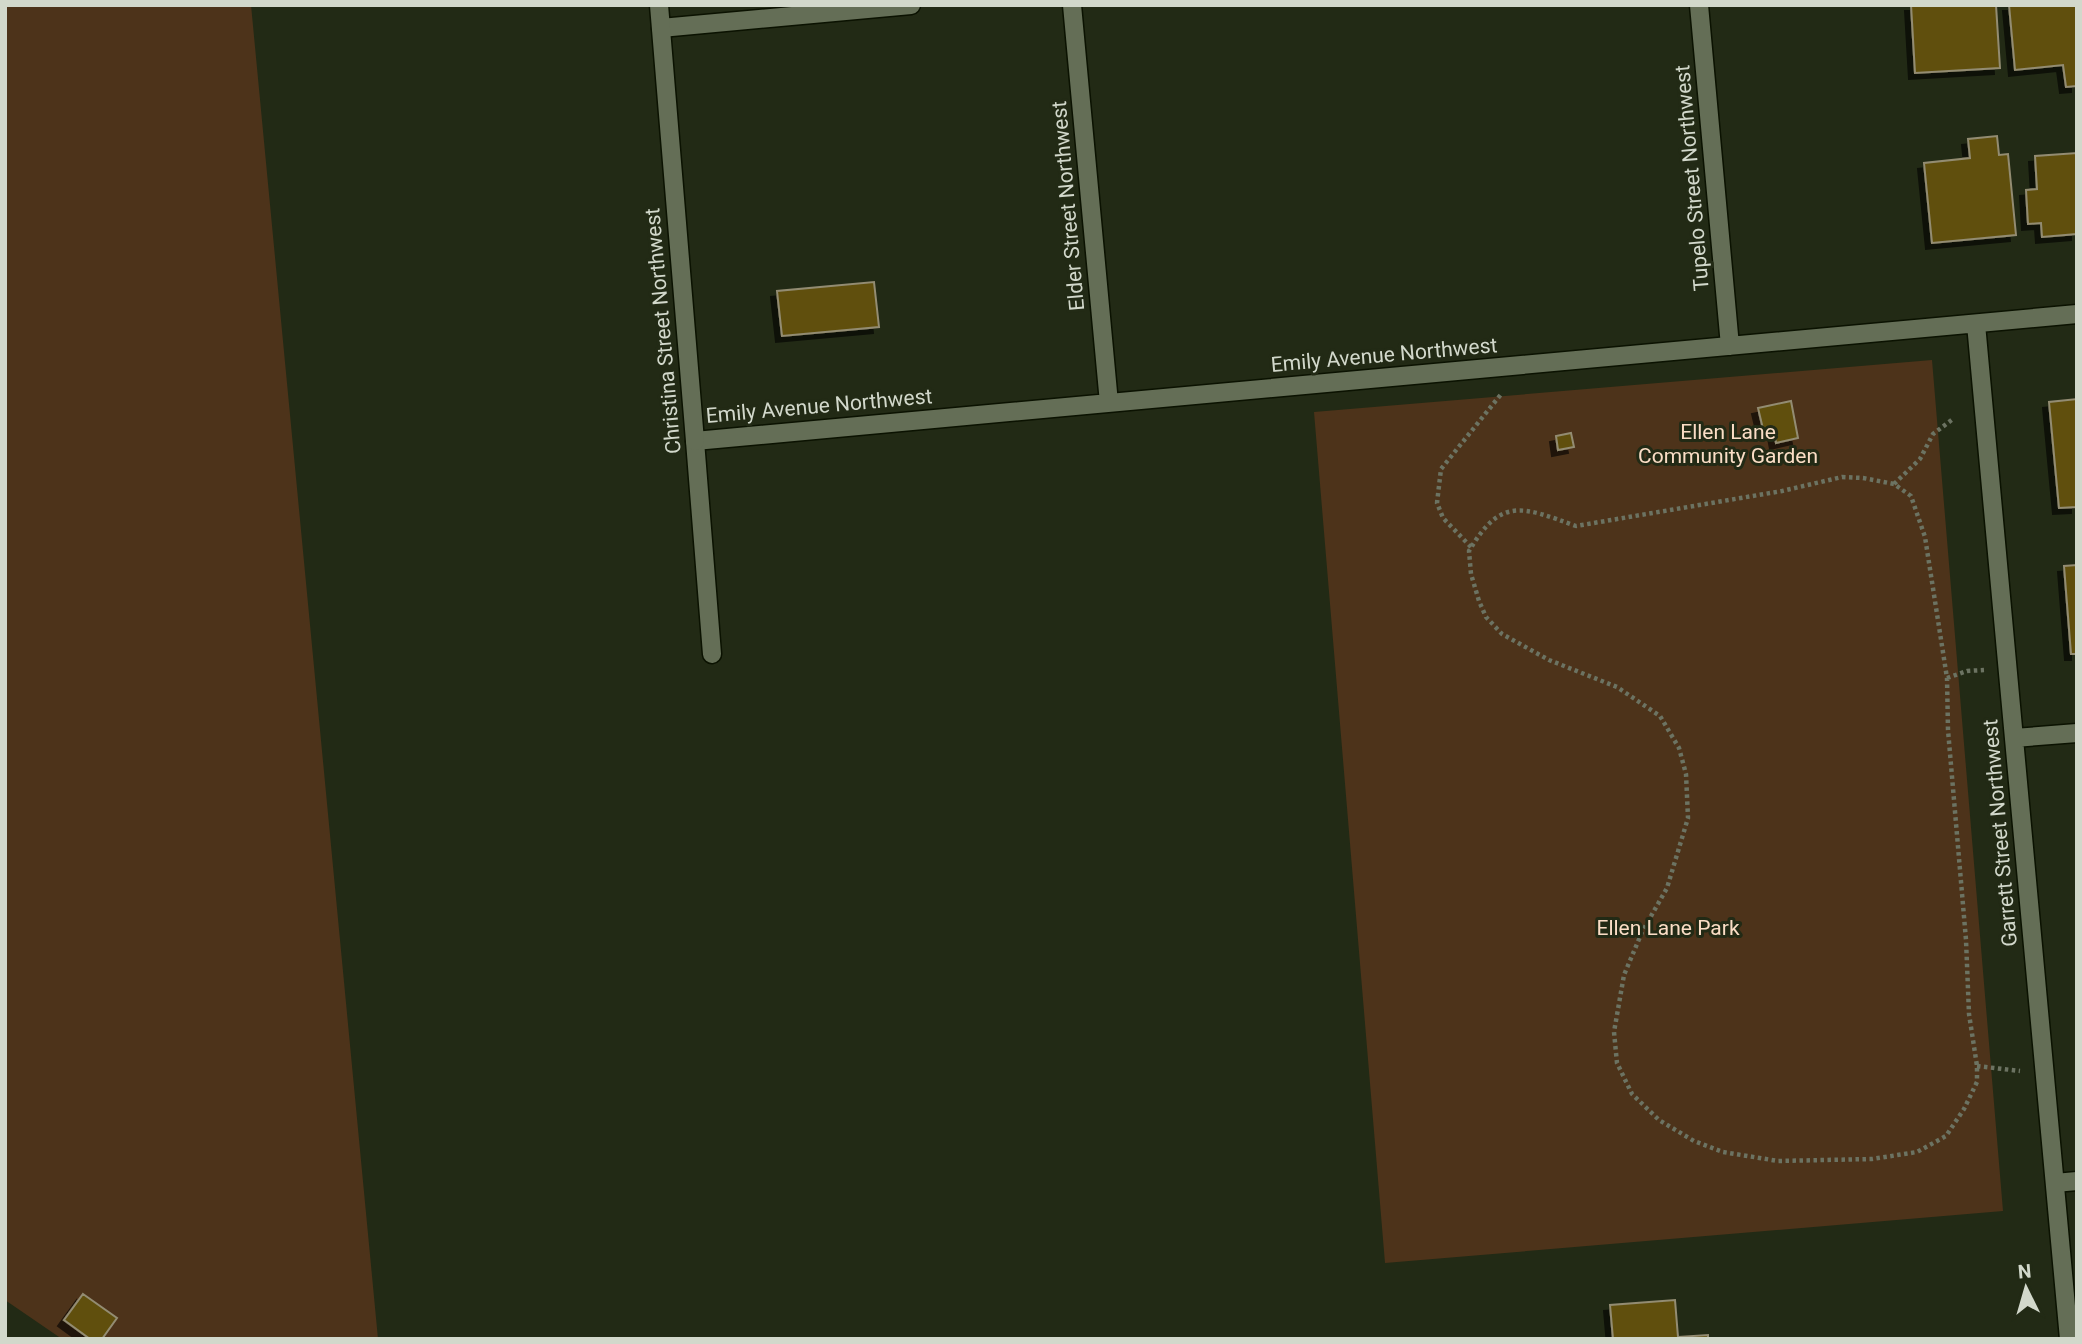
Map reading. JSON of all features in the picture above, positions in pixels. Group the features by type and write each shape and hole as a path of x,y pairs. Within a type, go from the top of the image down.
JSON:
{"street":[{"name":"Christina Street Northwest","path":"659,5 712,653"},
{"path":"661,28 911,5"},
{"name":"Elder Street Northwest","path":"1072,5 1108,403"},
{"name":"Tupelo Street Northwest","path":"1699,5 1730,346"},
{"name":"Emily Avenue Northwest","path":"695,441 2077,314"},
{"name":"Garrett Street Northwest","path":"1976,324 2069,1339"},
{"path":"2014,738 2077,733"},
{"path":"2055,1183 2077,1181"}],"path":[{"path":"1471,547 1443,518 1437,503 1441,468 1504,390 1512,366"},
{"path":"1894,484 1920,459 1933,435 1953,419"},
{"path":"1842,477 1894,484 1911,496 1926,537 1947,677 1948,730 1966,940 1969,1014 1977,1082 1964,1109 1946,1136 1917,1152 1872,1159 1778,1161 1723,1152 1694,1141 1659,1120 1632,1094 1617,1063 1614,1032 1624,975 1642,932 1667,888 1688,818 1686,774 1678,748 1660,716 1618,687 1549,660 1502,634 1486,617 1479,601 1471,574 1469,551 1492,520 1509,510 1525,510 1546,515 1576,526 1782,491 1842,477"},
{"path":"1947,677 1967,671 2007,669"},
{"path":"1977,1066 2045,1075"}],"green space":[{"path":"5,5 251,5 378,1339 62,1339 5,1300"},
{"name":"Ellen Lane Park","path":"1932,360 2003,1211 1385,1263 1314,412"}],"building":[{"path":"1911,5 1996,5 2000,68 1915,73"},
{"path":"2009,5 2077,5 2077,86 2066,87 2063,65 2015,70"},
{"path":"1997,136 1999,155 2008,154 2016,235 1932,243 1924,163 1970,158 1968,139"},
{"path":"2077,153 2077,234 2042,237 2041,223 2028,224 2026,190 2037,189 2035,156"},
{"path":"874,282 879,327 782,336 777,291"},
{"path":"2077,399 2077,507 2059,508 2049,402"},
{"path":"1791,401 1798,438 1776,443 1773,427 1763,429 1758,408"},
{"path":"1571,433 1574,447 1558,450 1556,436"},
{"path":"2077,565 2077,654 2071,654 2064,566"},
{"path":"83,1294 117,1318 102,1339 90,1339 64,1320"},
{"path":"1675,1300 1678,1337 1708,1335 1708,1339 1613,1339 1610,1305"}],"park label":[{"name":"Ellen Lane Community Garden","path":"1728,444"}]}
